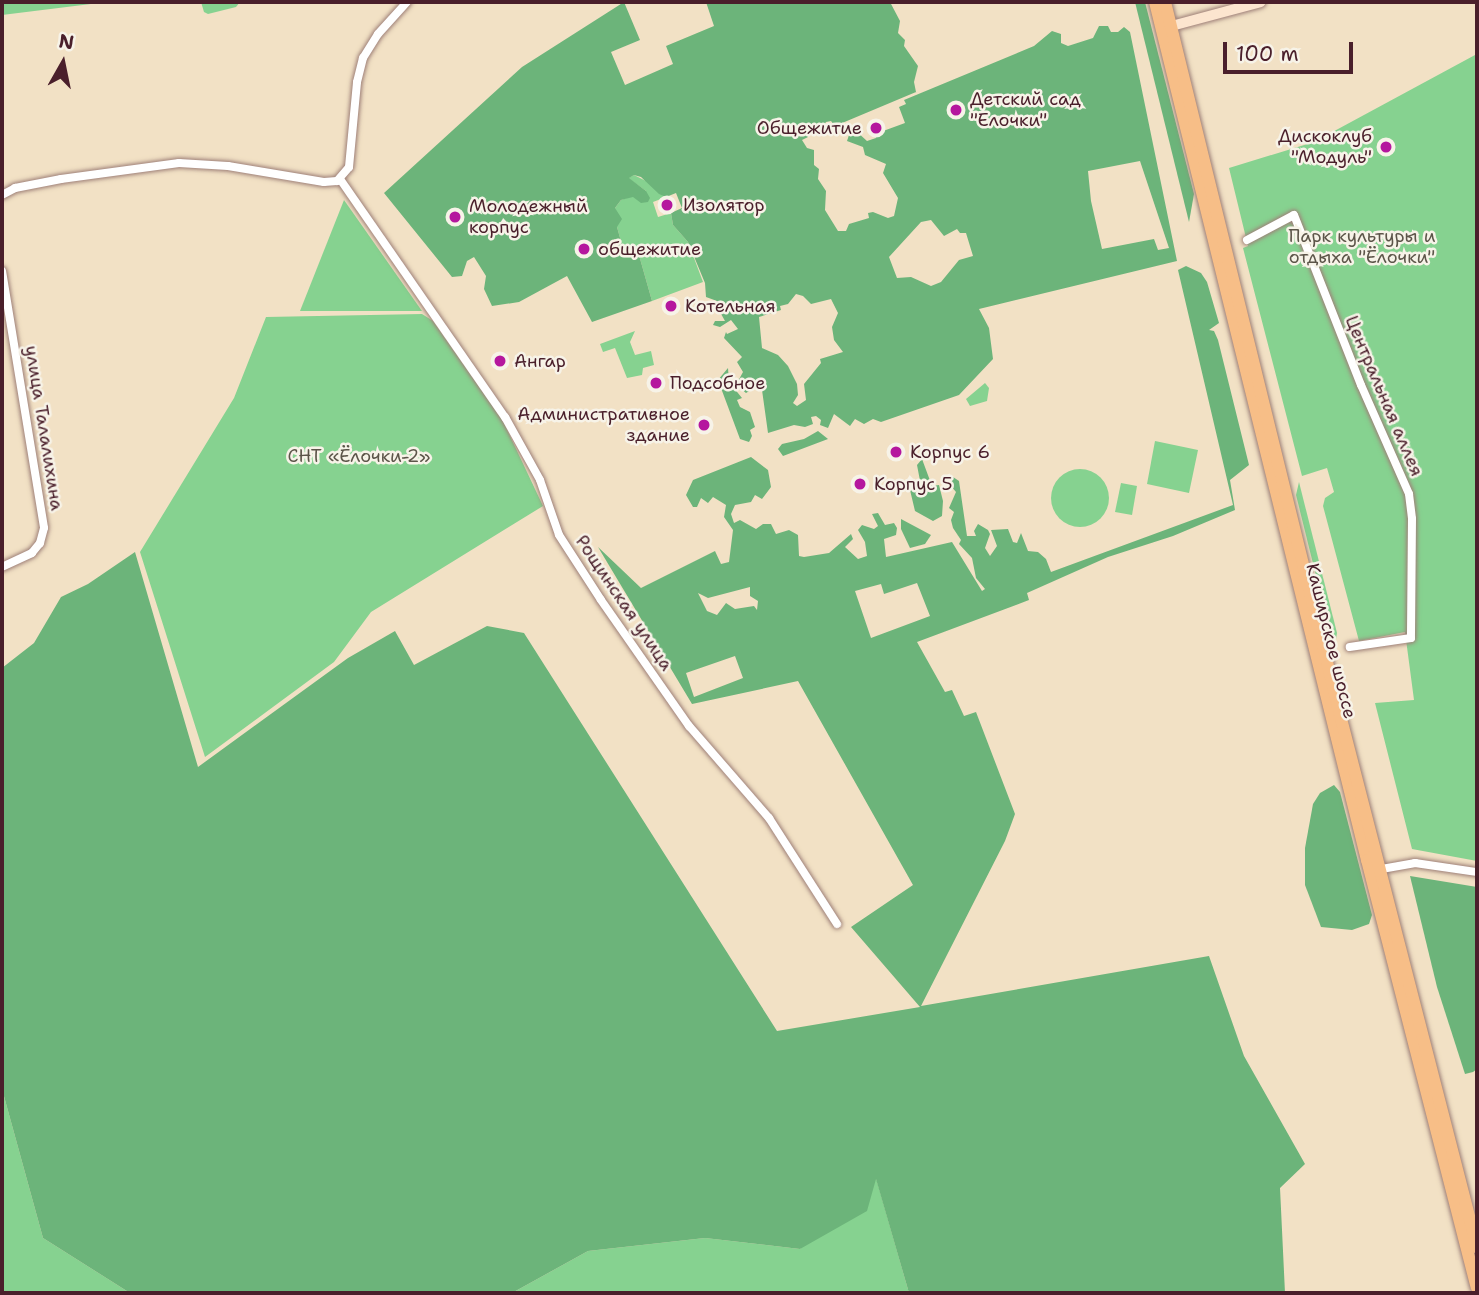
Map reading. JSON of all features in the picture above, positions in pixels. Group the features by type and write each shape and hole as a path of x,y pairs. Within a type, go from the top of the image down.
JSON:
{"main road":[{"name":"Каширское шоссе","path":"1155,2 1166,27 1477,1287"},
{"name":"Каширское шоссе","path":"1165,2 1166,27"},
{"name":"Каширское шоссе","path":"1375,870 1477,1247"}],"street":[{"path":"2,195 15,188 61,179 179,163 228,166 328,183 340,179 350,164 357,82 363,58 378,34 407,2"},
{"path":"1166,27 1261,2"},
{"name":"Рощинская улица","path":"340,179 505,417 540,480 559,536 601,600 689,726 769,818 837,924"},
{"name":"Центральная аллея","path":"1247,240 1294,215 1361,385 1406,485 1412,519 1411,638 1350,647"},
{"name":"улица Талалихина","path":"2,271 44,528 40,543 32,554 2,567"},
{"path":"1375,870 1415,863 1477,872"}],"green space":[{"path":"2,2 107,2 2,15"},
{"path":"201,2 240,2 236,7 208,14 204,12"},
{"path":"624,2 640,40 611,52 625,85 673,64 666,46 714,26 706,2 890,2 900,21 898,33 905,40 904,46 918,66 914,82 916,92 835,126 831,121 826,122 821,130 807,131 808,137 802,140 807,148 814,150 814,165 819,169 818,179 826,191 825,210 838,231 846,231 849,224 869,218 868,213 873,212 888,218 894,216 898,198 883,173 886,164 865,155 863,147 847,141 850,132 856,131 867,141 876,138 875,134 905,123 899,107 906,104 904,100 1034,46 1052,31 1061,34 1061,43 1068,46 1093,38 1099,26 1108,26 1111,32 1118,32 1124,27 1130,32 1177,261 979,309 989,328 993,359 959,395 881,422 873,419 864,424 855,419 850,426 834,414 828,428 820,425 821,420 816,416 811,417 813,424 805,427 794,425 768,433 762,390 756,387 746,393 741,389 737,383 743,372 737,362 742,357 724,338 726,332 727,334 738,329 731,320 720,327 713,325 715,321 725,321 720,312 722,307 717,301 706,297 705,283 688,242 673,225 671,213 682,208 676,193 666,197 641,177 634,175 629,178 646,191 650,198 648,202 641,203 633,197 621,200 615,208 622,219 617,227 622,245 630,244 639,255 652,301 592,322 567,276 519,302 492,306 484,289 486,276 474,257 467,261 462,276 452,277 384,193 522,67","holes":["1140,161 1169,248 1158,250 1154,239 1102,249 1091,201 1088,171","931,220 944,236 957,229 960,233 966,233 973,256 959,260 941,282 931,286 911,277 897,278 889,257 921,222","796,294 803,296 811,304 831,299 838,313 832,327 834,340 843,352 820,359 821,363 804,384 806,400 797,406 793,403 798,395 797,384 788,366 778,355 762,348 759,317 781,310 780,306 788,304"]},
{"path":"1135,2 1145,2 1194,194 1189,222"},
{"name":"Парк культуры и отдыха \"Ёлочки\"","path":"1475,55 1477,861 1412,849 1375,703 1414,700 1405,632 1359,641 1323,506 1325,498 1334,492 1327,468 1302,476 1243,248 1248,246 1229,168 1314,142"},
{"path":"634,175 650,183 666,197 653,202 658,217 671,213 673,225 688,242 703,282 652,301 639,255 622,245 617,227 615,208 621,200 646,191 628,178"},
{"path":"344,200 422,311 300,311"},
{"path":"1186,266 1201,273 1207,282 1219,323 1209,330 1214,331 1218,340 1249,465 1230,480 1235,510 1173,536 1108,557 1027,593 1029,600 917,642 945,692 952,690 964,716 976,712 1015,814 1005,841 921,1006 1209,956 1244,1056 1305,1164 1280,1188 1285,1293 909,1293 876,1179 867,1211 800,1249 705,1238 588,1251 512,1293 130,1293 43,1238 2,1089 2,668 34,643 61,597 88,584 135,552 198,767 348,658 395,631 414,665 487,626 524,633 777,1031 920,1007 851,927 913,885 798,681 692,704 598,547 641,588 715,551 721,564 729,562 733,530 724,517 726,505 713,497 708,503 701,498 697,507 693,507 686,495 693,480 751,457 768,470 771,487 762,499 755,495 751,502 735,505 731,514 734,523 740,520 756,529 763,524 771,524 776,534 789,530 798,535 799,556 804,557 829,553 851,534 853,539 845,547 858,559 867,556 865,542 858,530 862,525 874,529 878,526 872,514 878,513 885,525 894,523 897,528 896,535 884,539 886,557 952,542 982,591 985,589 976,578 972,558 959,544 961,540 953,528 951,520 954,512 949,508 956,492 950,485 953,477 959,481 967,536 976,536 974,531 978,524 988,530 990,534 985,548 990,556 997,546 991,530 1008,529 1013,542 1017,543 1021,533 1028,551 1038,552 1046,559 1051,572 1233,505 1178,270","holes":["917,583 930,616 871,638 855,591 881,584 884,594","750,587 750,596 758,601 757,610 754,606 735,609 726,603 717,615 707,611 698,593 708,598","735,656 743,678 694,697 686,673"]},
{"name":"СНТ «Ёлочки-2»","path":"422,314 433,321 503,421 543,506 371,612 334,662 205,757 140,552 234,398 266,317"},
{"path":"635,331 630,342 635,355 651,351 654,365 643,368 642,375 627,378 615,348 603,352 600,344"},
{"path":"728,368 729,382 742,398 737,400 740,407 750,412 755,427 750,430 752,436 749,442 740,439 718,380"},
{"path":"985,383 989,388 987,401 970,406 966,399"},
{"path":"818,431 828,439 783,456 778,449 782,444 804,439"},
{"path":"1155,441 1198,450 1189,493 1147,484"},
{"path":"922,459 932,486 939,485 943,501 942,516 933,521 915,511 910,490 912,487 921,486 917,465"},
{"path":"1074,469 1086,469 1101,477 1109,492 1109,504 1101,519 1086,527 1074,527 1059,519 1051,504 1051,492 1059,477"},
{"path":"1299,482 1337,633 1336,639 1332,636 1328,624 1296,495"},
{"path":"1121,483 1137,486 1132,515 1115,512"},
{"path":"901,519 931,535 925,544 910,548 901,529"},
{"path":"1334,785 1340,792 1372,915 1369,924 1352,930 1321,927 1305,885 1305,848 1313,804 1320,793"},
{"path":"1410,876 1477,887 1477,1069 1473,1072 1465,1074 1437,987"},
{"path":"2,1089 43,1238 130,1293 2,1293"},
{"path":"876,1178 909,1293 512,1293 588,1251 705,1238 800,1249"}],"place":[{"name":"Детский сад \"Елочки\"","path":"956,110"},
{"name":"Общежитие","path":"876,128"},
{"name":"Дискоклуб \"Модуль\"","path":"1386,147"},
{"name":"Изолятор","path":"667,205"},
{"name":"Молодежный корпус","path":"455,217"},
{"name":"общежитие","path":"584,249"},
{"name":"Котельная","path":"671,306"},
{"name":"Ангар","path":"500,361"},
{"name":"Подсобное","path":"656,383"},
{"name":"Административное здание","path":"704,425"},
{"name":"Корпус 6","path":"896,452"},
{"name":"Корпус 5","path":"860,484"}]}
